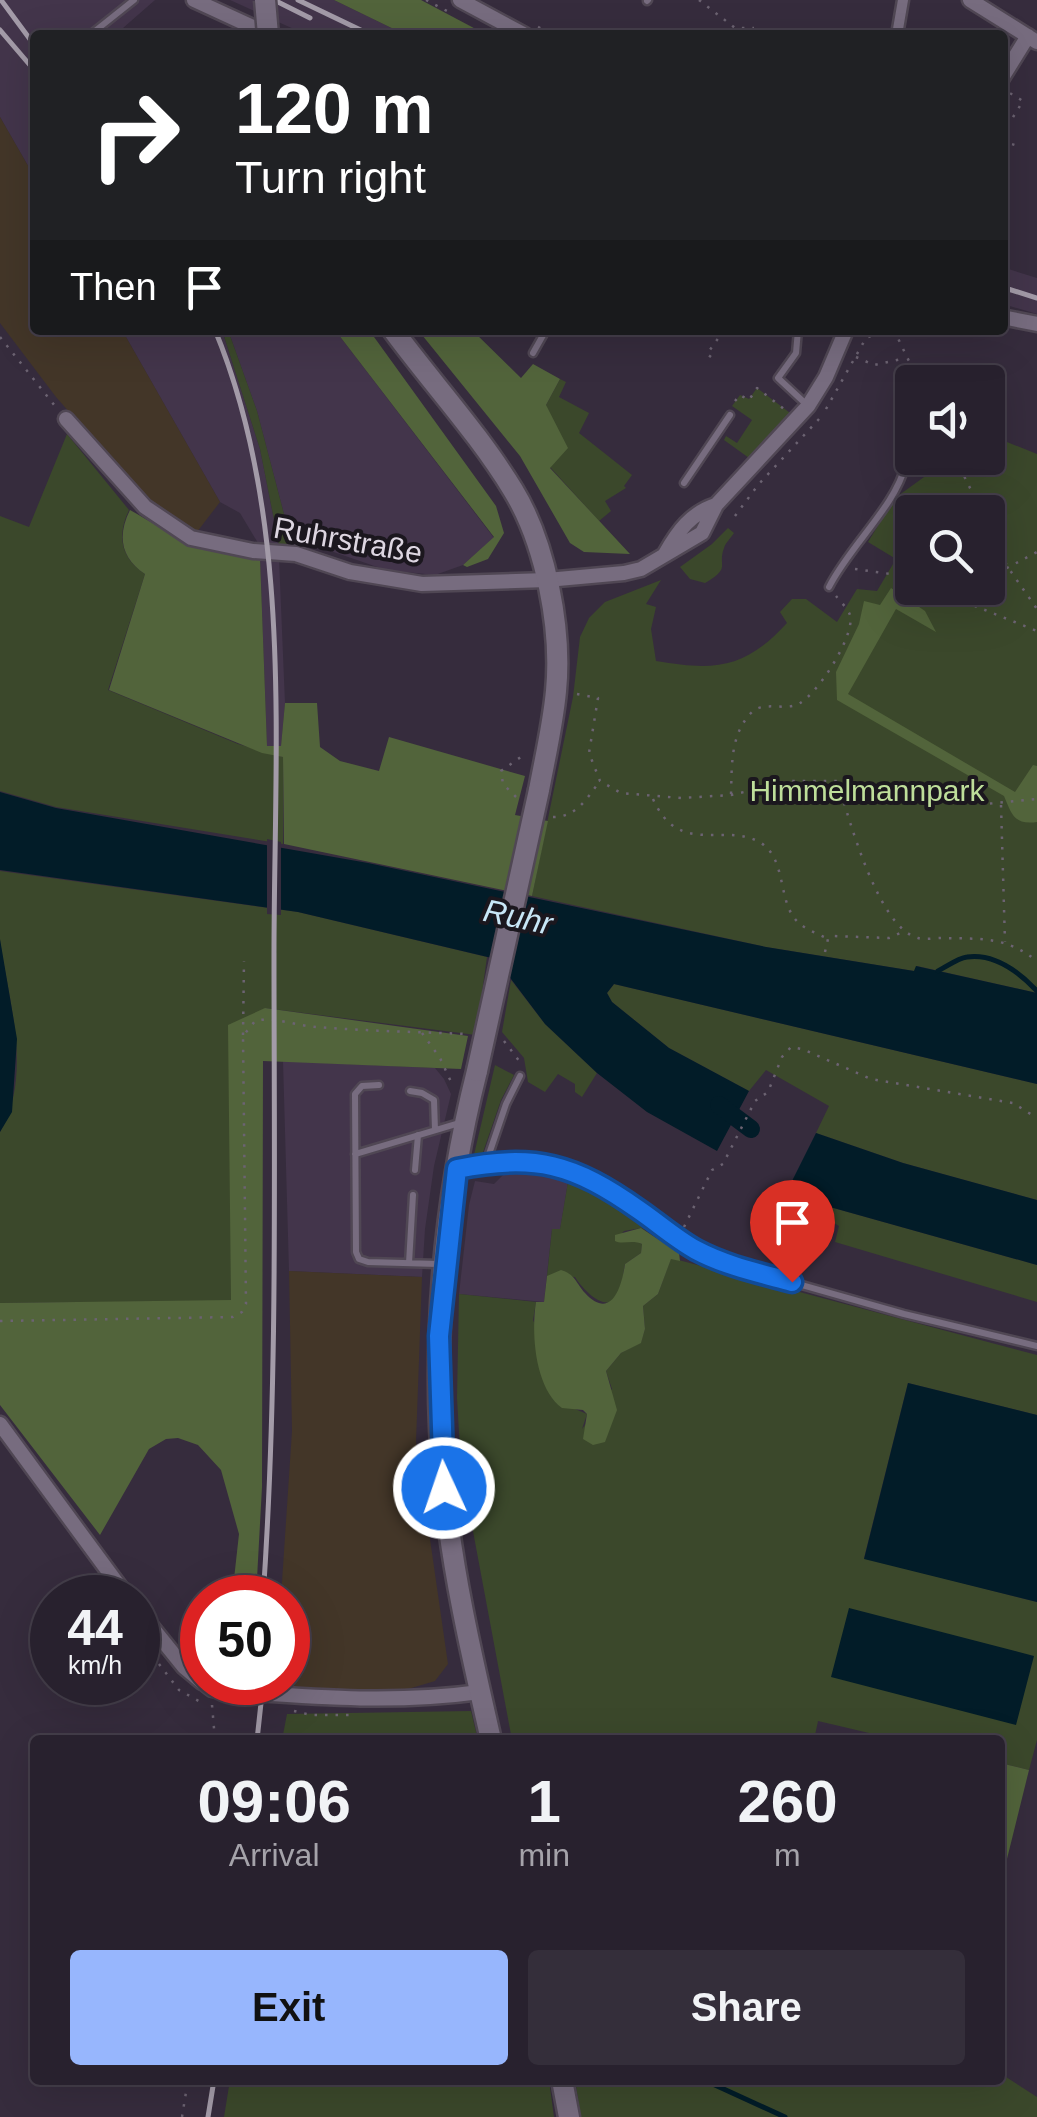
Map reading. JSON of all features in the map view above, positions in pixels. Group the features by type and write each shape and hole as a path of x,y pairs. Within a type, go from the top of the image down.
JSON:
{"main road":[{"path":"264,0 269,30"},
{"path":"396,335 515,492 530,525 553,612 556,688 546,756 466,1117 444,1265 439,1336 444,1488 490,1735"},
{"path":"563,2085 569,2117"}],"street":[{"path":"194,0 259,30"},
{"path":"460,0 515,30"},
{"path":"898,30 903,0"},
{"path":"970,0 1033,39 1008,70"},
{"path":"1008,317 1037,324"},
{"name":"Ruhrstraße","path":"66,419 145,507 191,538 253,551 296,554 350,572 422,584 624,573 641,569 666,554 690,519 716,505 798,419 826,377 844,335"},
{"path":"0,1424 111,1575"},
{"path":"160,1637 180,1661"},
{"path":"310,1699 394,1701 480,1692"}],"lane":[{"path":"96,30 134,0"},
{"path":"533,353 543,335"},
{"path":"798,335 796,353 778,378 808,406"},
{"path":"684,483 730,415"},
{"path":"829,587 841,564 901,484 903,475"},
{"path":"486,1163 520,1076"},
{"path":"379,1086 366,1084 356,1090 358,1256 364,1261 444,1265"},
{"path":"410,1091 422,1092 434,1100 435,1130"},
{"path":"355,1154 466,1117"},
{"path":"415,1170 418,1135"},
{"path":"457,1169 486,1163 553,1164 579,1174 717,1260 904,1314 1037,1346"},
{"path":"408,1263 413,1195"}],"path":[{"path":"699,0 735,28 754,28"},
{"path":"1008,92 1023,101 1008,127"},
{"path":"1008,141 1018,146"},
{"path":"711,357 707,354 720,335"},
{"path":"896,335 911,365"},
{"path":"0,337 66,419"},
{"path":"854,356 874,365 908,358"},
{"path":"730,415 727,412 740,394 749,400 756,388 798,419"},
{"path":"1005,568 1037,552"},
{"path":"1005,560 1037,609"},
{"path":"841,564 864,572 895,573"},
{"path":"732,794 732,748 752,712 762,707 794,707 812,697 850,628 850,614 829,587"},
{"path":"972,605 1037,631"},
{"path":"556,688 598,698 589,753 600,781 621,793 652,797 732,794 792,781 838,781 986,804 1037,799"},
{"path":"509,792 500,771 523,753 546,756"},
{"path":"540,816 559,818 580,808 600,781"},
{"path":"838,781 870,878 905,931 918,938 1005,942 1018,946 1037,962"},
{"path":"652,797 670,824 694,834 764,845 774,857 790,913 803,928 828,940 848,935 888,938 905,931"},
{"path":"1001,803 1005,942"},
{"path":"825,952 828,940"},
{"path":"0,1321 233,1317 242,1312 246,1304 244,960"},
{"path":"243,1036 250,1024 260,1019 351,1030 421,1032 440,1058 456,1093 454,1108 466,1117"},
{"path":"678,1238 712,1170 723,1164 755,1101 768,1092 782,1057 791,1047 802,1048 871,1079 1013,1103 1037,1118"},
{"path":"209,1705 214,1735"},
{"path":"182,2117 187,2085"}],"shaded area":[{"path":"0,0 155,0 121,30 30,30 30,169 0,117"},
{"path":"230,0 334,0 396,30 296,30"},
{"path":"0,117 30,169 30,335 125,335 220,502 197,532 165,515 129,480 56,397 0,323"},
{"path":"1008,269 1037,278 1037,314 1008,305"},
{"path":"125,335 224,335 260,449 279,545 258,543 240,513 220,502"},
{"path":"230,335 339,335 494,538 463,565 435,575 386,570 290,537 257,411"},
{"path":"260,557 279,558 285,703 281,747 267,747"},
{"path":"283,1061 435,1068 444,1079 451,1094 434,1166 422,1277 289,1271"},
{"path":"536,1167 569,1176 560,1230 552,1229 544,1302 459,1294 475,1181 494,1184 509,1169"},
{"path":"289,1271 422,1277 416,1442 448,1664 435,1681 408,1689 366,1693 310,1691 310,1575 282,1575 292,1431"}],"green space":[{"path":"334,0 421,0 478,30 396,30"},
{"path":"224,335 230,335 257,411 290,537 287,545 279,545 260,449"},
{"path":"339,335 373,335 496,506 504,533 488,559 463,565 494,537"},
{"path":"422,335 477,335 521,378 533,364 560,379 546,405 568,448 550,468 630,554 584,552 570,543 520,456"},
{"path":"560,379 566,382 559,397 589,413 579,433 632,475 626,488 605,501 611,511 599,521 550,467 546,405"},
{"path":"757,388 798,419 756,463 724,440 726,436 737,443 752,420 732,406 740,395 749,399"},
{"path":"67,434 129,510 123,545 130,561 145,574 108,690 238,744 283,757 283,844 56,807 0,791 0,516 29,527"},
{"name":"Himmelmannpark","path":"1005,441 1037,454 1037,993 917,966 914,971 766,947 532,896 573,697 580,637 589,618 605,602 661,580 646,604 656,607 651,629 656,661 695,666 728,663 757,650 787,623 780,612 792,599 806,599 837,622 857,589 877,591 895,561 895,605 1005,605 1005,495 899,495 927,475 1005,475"},
{"name":"Himmelmannpark","path":"895,498 895,558 868,542"},
{"path":"130,510 192,542 260,557 267,746 281,746 285,703 317,703 320,747 340,761 379,771 389,737 525,776 515,815 548,821 532,896 284,844 283,757 262,753 109,690 145,574 131,561 124,546 123,529"},
{"path":"728,528 734,533 724,548 721,570 705,583 690,579 680,567"},
{"path":"891,588 895,591 895,605 916,605 925,611 936,632 896,609 848,694 1015,792 1033,765 1037,766 1037,822 1019,820 1004,796 837,700 836,672 859,624 864,601 880,605"},
{"path":"0,871 298,912 487,957 476,1035 265,1008 231,1301 0,1303 0,1132 10,1110 17,1062 0,941"},
{"path":"511,980 545,1024 597,1073 582,1097 575,1092 575,1084 558,1074 545,1092 528,1082 524,1058 502,1032"},
{"path":"614,984 1037,1084 1037,1200 903,1163 816,1133 829,1106 766,1070 749,1091 669,1048 612,1002 607,993"},
{"path":"265,1008 468,1036 461,1069 263,1061 262,1487 257,1575 234,1575 239,1534 221,1470 198,1445 178,1438 166,1439 149,1449 100,1535 0,1405 0,1303 231,1300 228,1025"},
{"path":"495,1065 514,1075 481,1158 473,1159"},
{"path":"569,1176 621,1206 650,1231 624,1231 615,1241 642,1244 641,1253 625,1264 620,1290 610,1302 597,1299 575,1277 547,1276 552,1229 560,1229"},
{"path":"796,1187 830,1207 1037,1265 1037,1302 835,1242 839,1226 790,1197"},
{"path":"641,1228 679,1253 680,1261 671,1259 658,1294 643,1306 645,1329 641,1343 621,1353 606,1371 617,1410 605,1442 593,1445 583,1439 587,1414 562,1408 546,1388 535,1344 536,1302 544,1302 547,1276 561,1270 572,1276 594,1301 609,1302 618,1290 625,1264 641,1253 642,1244 615,1241 615,1235"},
{"path":"671,1258 1037,1355 1037,1415 908,1383 864,1558 1037,1602 1037,1740 1029,1770 1005,1764 1005,1735 878,1735 818,1721 815,1735 511,1735 461,1467 457,1398 459,1294 536,1302 533,1320 575,1409 587,1414 582,1429 612,1389 606,1371 621,1353 641,1342 645,1329 643,1306 658,1294"},
{"path":"471,1711 477,1735 283,1735 287,1714"},
{"path":"1005,1764 1029,1770 1005,1867"},
{"path":"1005,2076 1037,2097 1037,2117 581,2117 576,2085 1005,2085"},
{"path":"229,2085 550,2085 554,2117 224,2117"}],"water":[{"name":"Ruhr","path":"0,792 56,808 368,863 766,947 914,971 916,966 1037,993 1037,1084 614,984 607,993 612,1002 669,1048 749,1091 717,1151 647,1112 597,1073 545,1024 496,959 298,912 0,870"},
{"path":"0,939 17,1039 12,1112 0,1132"},
{"path":"816,1133 903,1163 1037,1200 1037,1265 830,1207 796,1187 792,1181"},
{"path":"908,1383 1037,1415 1037,1602 864,1559"},
{"path":"849,1608 1034,1656 1016,1725 831,1677"}],"pier":[{"path":"267,839 281,842 281,915 267,914"}],"waterway":[{"path":"938,971 963,958 987,958 1015,971 1037,991"},
{"path":"719,1105 751,1129"},
{"path":"715,2085 785,2117"}],"railway":[{"path":"1,0 30,39"},
{"path":"274,0 310,18"},
{"path":"298,0 361,30"},
{"path":"0,30 30,65"},
{"path":"1008,289 1037,298"},
{"path":"217,335 240,403 258,479 274,637 274,1276 264,1575"},
{"path":"258,1735 261,1705"},
{"path":"208,2117 213,2085"}],"route":[{"path":"444,1488 439,1336 457,1169 486,1163 553,1164 579,1174 635,1207 691,1248 717,1260 792,1282"}]}
